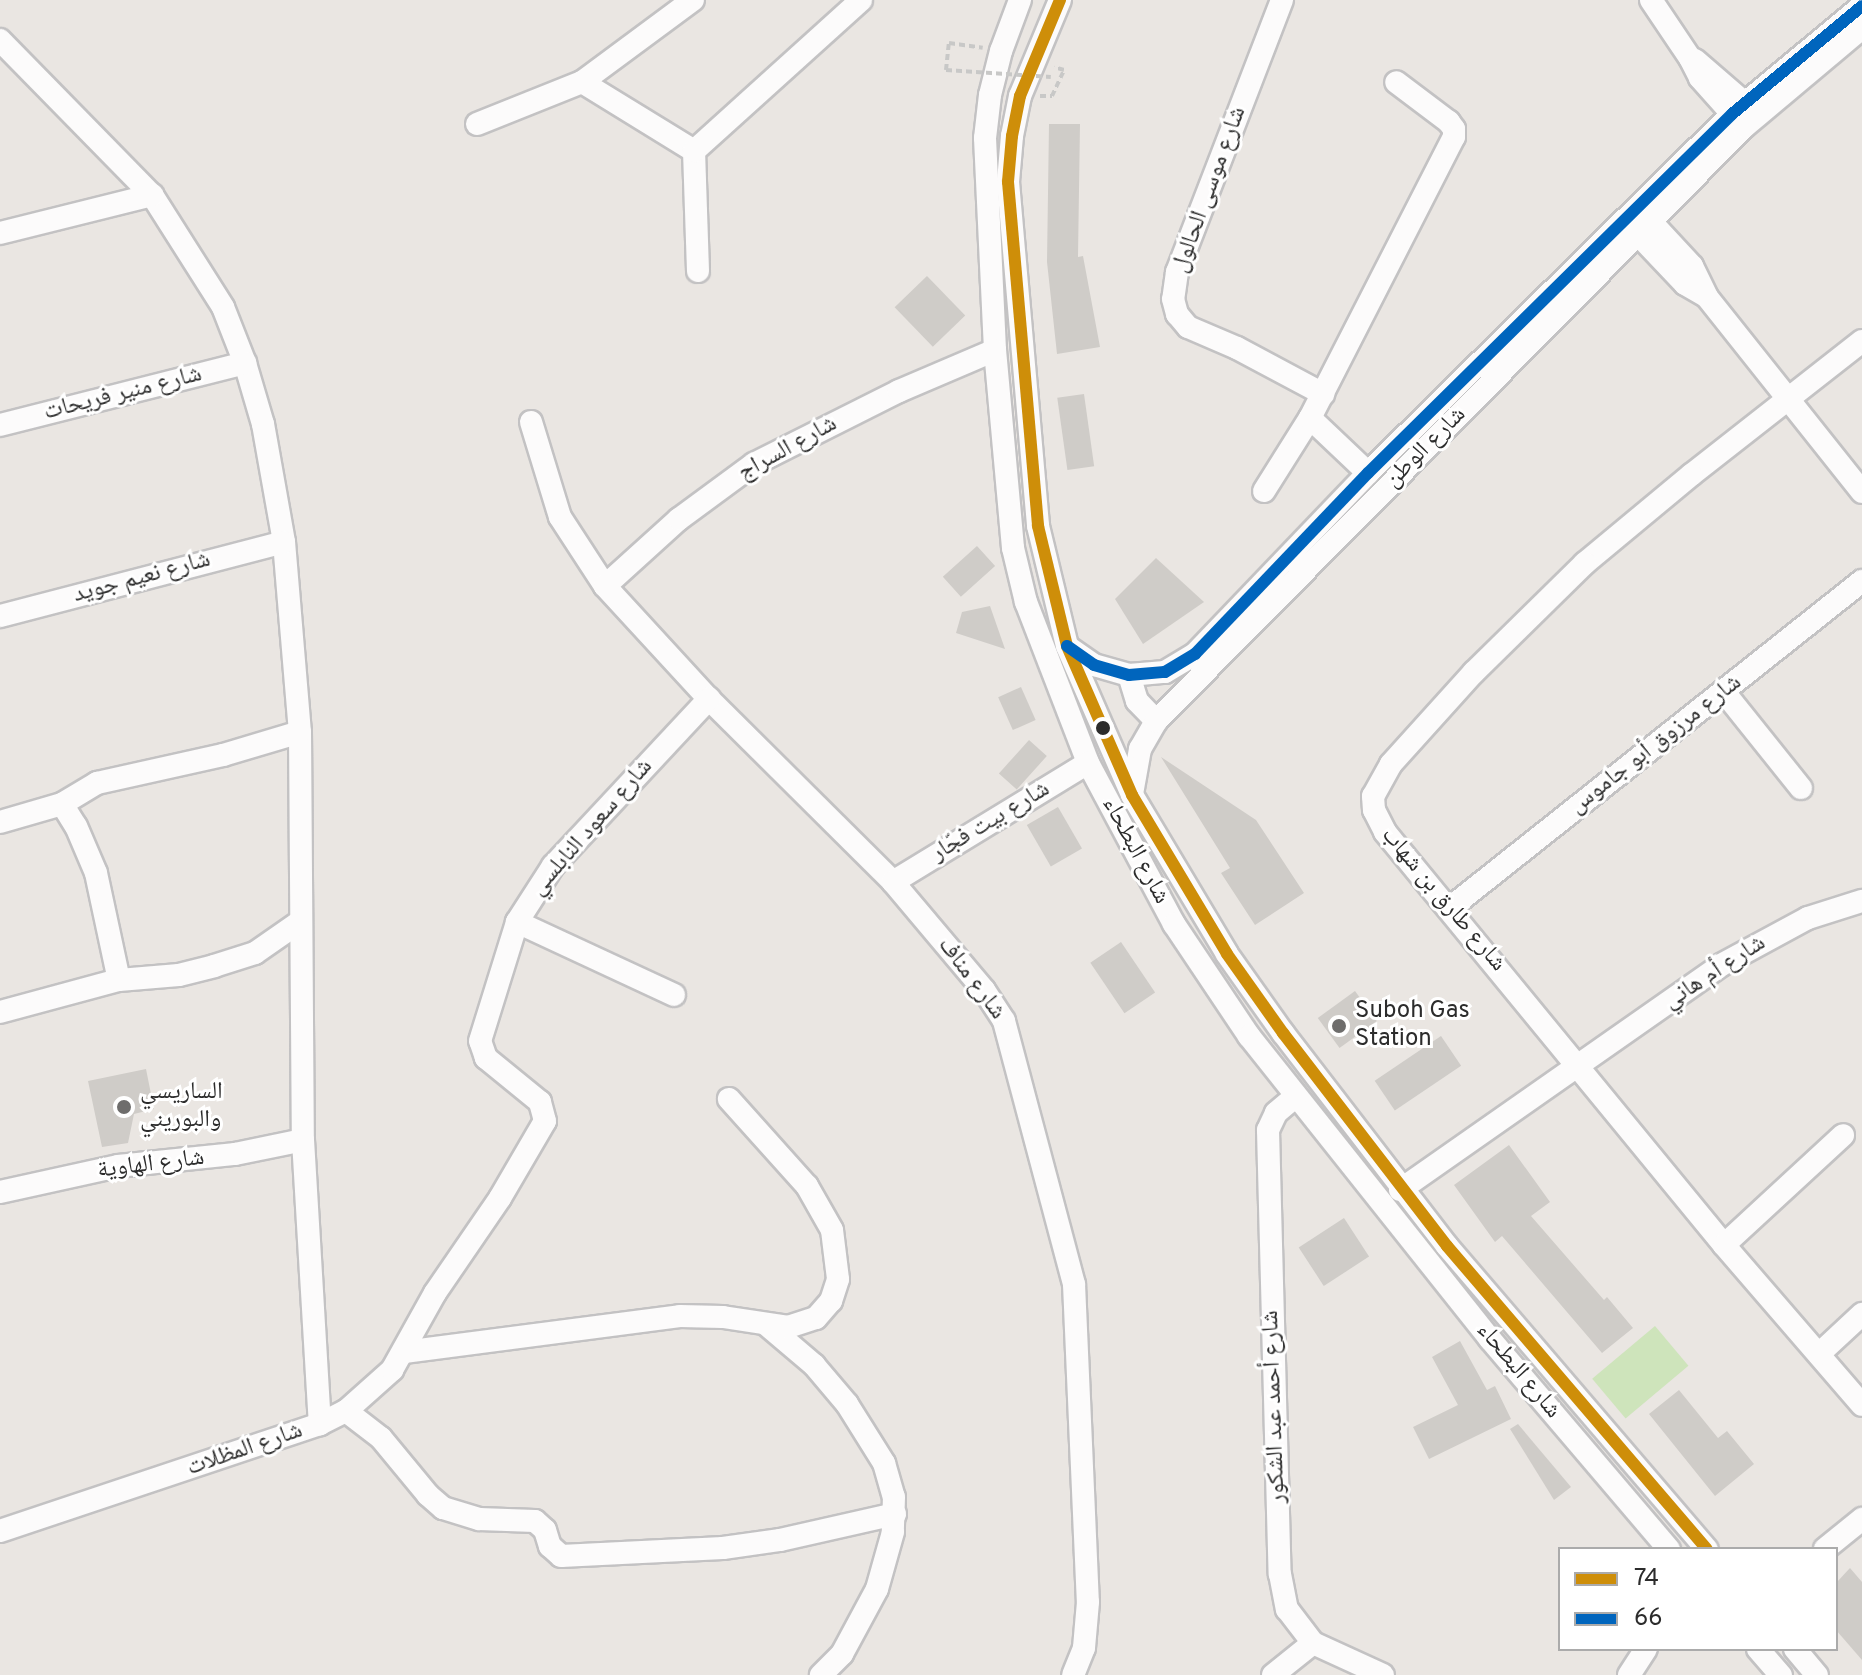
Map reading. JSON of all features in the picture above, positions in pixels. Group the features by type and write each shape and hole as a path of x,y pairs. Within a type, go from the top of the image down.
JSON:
{"street":[{"path":"477,124 582,82 693,0"},
{"path":"698,271 694,151 861,0"},
{"name":"شارع البطحاء","path":"1020,0 1001,51 990,95 985,138 995,350 1013,548 1026,602 1088,763 1174,924 1249,1036 1490,1339 1662,1544"},
{"name":"شارع البطحاء","path":"1060,0 1020,96 1008,182 1038,526 1067,646 1132,795 1227,954 1400,1190 1705,1547"},
{"name":"شارع موسى الحالول","path":"1282,0 1177,272 1173,299 1177,314 1188,327 1237,348 1323,394"},
{"path":"1651,0 1700,78 1744,114"},
{"name":"شارع الوطن","path":"1132,795 1140,749 1156,721 1637,221 1744,114 1862,6"},
{"name":"شارع الوطن","path":"1744,114 1862,28"},
{"path":"0,40 152,195 223,307 245,363 276,482 300,732 303,1140 320,1424"},
{"path":"582,82 694,151"},
{"path":"1264,491 1323,394 1454,137 1454,129 1449,122 1396,82"},
{"path":"0,233 152,195"},
{"path":"1637,221 1692,266 1707,297 1862,492"},
{"name":"شارع الوطن","path":"1067,646 1094,665 1129,675 1165,672 1195,654 1368,473 1637,221"},
{"name":"شارع طارق بن شهاب","path":"1862,341 1585,563 1474,672 1380,779 1373,796 1378,822 1724,1245 1862,1405"},
{"name":"شارع السراج","path":"605,586 679,519 754,464 899,391 995,350"},
{"name":"شارع منير فريحات","path":"0,425 245,363"},
{"path":"1310,418 1368,473"},
{"name":"شارع مناف","path":"531,422 560,517 605,586 709,699 893,882 984,990 1004,1021 1074,1284 1088,1602 1084,1648 1073,1675"},
{"name":"شارع نعيم جويد","path":"0,616 284,542"},
{"name":"شارع مرزوق أبو جاموس","path":"1450,908 1862,581"},
{"path":"1129,675 1137,701 1156,721"},
{"path":"1724,692 1801,788"},
{"name":"شارع سعود النابلسي","path":"435,1293 489,1216 545,1121 540,1102 486,1058 480,1041 517,922 553,866 709,699"},
{"path":"0,822 62,804 97,783 223,755 300,732"},
{"name":"شارع بيت فجّار","path":"893,882 1088,763"},
{"path":"62,804 76,826 96,873 119,980"},
{"name":"شارع أم هاني","path":"1400,1190 1672,999 1764,940 1808,918 1862,901"},
{"path":"0,1012 119,980 179,975 255,953 301,921"},
{"path":"517,922 674,995"},
{"name":"شارع أحمد عبد الشكور","path":"1296,1096 1276,1113 1268,1130 1280,1574 1287,1609 1313,1643 1383,1675"},
{"path":"404,1352 680,1316 723,1317 797,1327 825,1311 838,1279 836,1246 817,1200 729,1099"},
{"path":"1724,1245 1843,1135"},
{"name":"شارع الهاوية","path":"0,1192 118,1166 235,1154 303,1140"},
{"name":"شارع المظلات","path":"0,1531 320,1424 346,1411 378,1385 404,1352 435,1293"},
{"path":"1819,1354 1862,1314"},
{"path":"766,1324 814,1365 847,1404 884,1463 895,1514 890,1549 873,1599 842,1654 821,1675"},
{"path":"346,1411 381,1438 428,1495 443,1508 479,1519 535,1521 545,1530 550,1546 561,1556 621,1556 723,1548 780,1540 895,1514"},
{"path":"1827,1547 1862,1519"},
{"path":"1273,1675 1313,1643"},
{"path":"1637,1662 1655,1651"},
{"path":"1760,1651 1781,1675"},
{"path":"1797,1651 1817,1675"}],"path":[{"path":"959,44 949,43 946,70 1051,77 1054,67 1064,70 1052,96"}],"green space":[{"path":"1655,1326 1688,1366 1626,1419 1592,1379"}],"building":[{"path":"1049,124 1080,124 1078,257 1083,256 1100,347 1057,354 1047,262"},
{"path":"927,276 965,316 933,347 895,307"},
{"path":"1084,394 1094,466 1067,470 1057,398"},
{"path":"977,546 995,566 961,597 943,577"},
{"path":"1156,558 1204,602 1143,644 1115,599"},
{"path":"990,606 1005,649 956,633 962,612"},
{"path":"1021,687 1036,720 1013,730 998,697"},
{"path":"1029,740 1047,756 1017,790 999,773"},
{"path":"1161,757 1256,820 1304,893 1255,925 1221,873 1230,868"},
{"path":"1058,807 1082,849 1051,867 1027,825"},
{"path":"1121,942 1155,993 1124,1013 1090,963"},
{"path":"1355,991 1377,1021 1340,1048 1318,1018"},
{"path":"1441,1036 1461,1066 1395,1111 1375,1081"},
{"name":"الساريسي والبوريني","path":"146,1069 154,1109 134,1114 128,1143 102,1147 88,1081"},
{"path":"1509,1145 1550,1202 1531,1216 1604,1300 1607,1297 1633,1328 1602,1353 1502,1236 1495,1242 1454,1185"},
{"path":"1344,1218 1369,1257 1324,1286 1299,1247"},
{"path":"1460,1341 1487,1390 1495,1386 1511,1419 1429,1459 1413,1427 1458,1405 1432,1357"},
{"path":"1679,1390 1718,1438 1727,1431 1754,1464 1715,1496 1649,1414"},
{"path":"1518,1424 1571,1487 1554,1500 1510,1429"},
{"path":"1850,1568 1862,1582 1862,1660 1838,1632 1838,1581"}],"transit line":[{"name":"74","path":"1060,0 1020,96 1008,182 1038,526 1067,646 1132,795 1227,954 1283,1033 1447,1246 1705,1547"},
{"name":"66","path":"1067,646 1094,665 1129,675 1165,672 1195,654 1368,473 1732,114 1862,6"}],"place":[{"name":"Suboh Gas Station","path":"1339,1026"},
{"name":"الساريسي والبوريني","path":"124,1107"}]}
